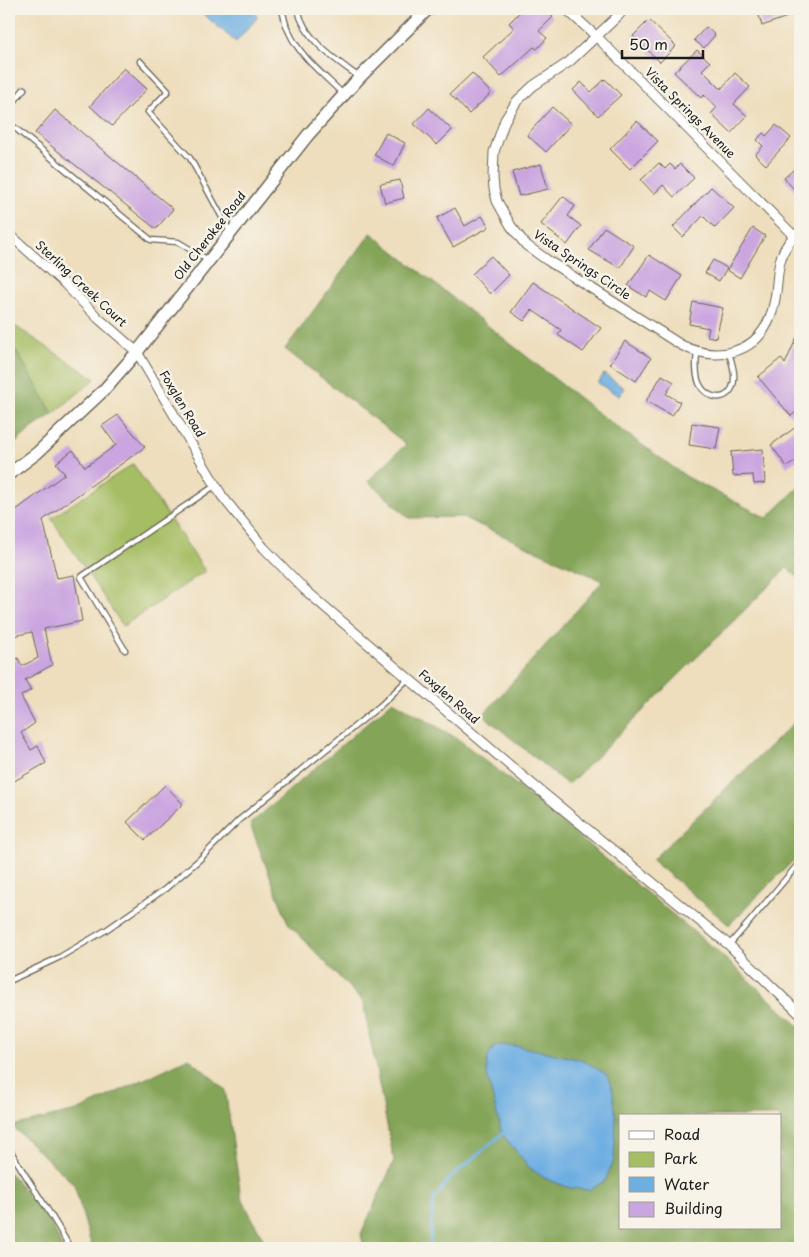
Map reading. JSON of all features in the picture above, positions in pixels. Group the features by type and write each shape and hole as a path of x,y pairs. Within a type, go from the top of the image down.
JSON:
{"street":[{"name":"Old Cherokee Road","path":"9,474 36,453 103,391 137,352 308,135 360,77 428,9"},
{"name":"Vista Springs Avenue","path":"566,9 596,36 797,234"},
{"name":"Vista Springs Circle","path":"624,9 569,62 525,93 505,120 494,152 493,177 497,201 511,226 526,244 548,260 665,335 697,352 713,355 729,353 743,348 752,342 765,328 772,312 779,260 787,244 797,234"},
{"name":"Sterling Creek Court","path":"9,234 137,352"},
{"name":"Foxglen Road","path":"137,352 222,496 282,568 521,775 728,945 799,1009"}],"lane":[{"path":"282,9 288,31 294,43 302,54 344,95"},
{"path":"298,9 304,25 314,40 328,54 360,77"},
{"path":"140,61 168,91 148,112 190,158 230,232"},
{"path":"9,108 24,89"},
{"path":"9,122 151,240 178,242 208,260"},
{"path":"697,352 696,371 699,383 703,390 711,397 720,398 727,394 732,387 734,375 729,353"},
{"path":"124,650 81,577 216,486"},
{"path":"9,981 60,957 106,930 165,889 199,860 239,820 381,705 408,678"},
{"path":"728,945 759,912 800,862"},
{"path":"9,1148 24,1175 56,1222 70,1248"}],"green space":[{"path":"371,233 599,414 687,477 767,518 800,486 800,579 787,568 568,785 483,715 603,581 462,517 409,518 368,481 406,444 285,349"},
{"path":"9,322 95,379 53,414 15,349 9,344"},
{"path":"9,344 15,349 53,414 31,429 9,449"},
{"path":"133,464 205,571 123,626 51,518"},
{"path":"393,701 458,739 717,951 800,1027 800,1248 364,1248 361,1234 394,1161 363,1002 288,923 250,824"},
{"path":"800,717 800,854 729,925 652,860"},
{"path":"189,1058 225,1089 241,1197 268,1248 92,1248 74,1184 12,1126 77,1111"},
{"path":"9,1172 53,1225 62,1248 9,1248"}],"water":[{"path":"197,9 254,9 257,18 236,42"},
{"path":"604,374 624,388 619,396 598,383"},
{"path":"502,1045 517,1046 583,1060 607,1075 613,1092 616,1120 614,1160 605,1181 589,1190 570,1188 544,1178 530,1168 502,1134 487,1075 487,1060 493,1048"}],"building":[{"path":"523,9 544,9 553,17 539,31 547,38 537,49 534,47 501,77 483,57 514,28 509,23"},
{"path":"757,9 784,9 787,17 762,26"},
{"path":"649,20 676,46 660,62 633,36"},
{"path":"706,27 715,35 704,48 694,40"},
{"path":"697,50 710,62 702,70 721,89 735,73 750,87 734,104 747,116 731,133 711,114 717,107 704,95 701,98 674,72"},
{"path":"124,68 147,89 112,126 90,106"},
{"path":"472,73 491,93 469,114 450,94"},
{"path":"605,79 621,95 598,116 573,90 581,82 591,92"},
{"path":"552,107 571,124 546,152 527,135"},
{"path":"429,108 452,130 437,145 414,124"},
{"path":"55,110 173,209 156,229 35,133"},
{"path":"637,121 658,141 630,169 610,149"},
{"path":"776,125 791,138 766,165 755,155 763,146 757,140 763,133 766,136"},
{"path":"386,133 405,143 394,166 374,155"},
{"path":"659,163 665,169 670,164 675,169 680,164 694,178 674,197 663,185 654,194 641,180"},
{"path":"541,164 548,189 519,196 512,172"},
{"path":"800,164 800,196 784,178"},
{"path":"400,180 404,198 385,203 380,184"},
{"path":"711,187 734,208 715,228 703,216 683,237 673,227"},
{"path":"563,196 575,206 568,216 581,226 567,245 541,224"},
{"path":"455,208 465,226 482,216 489,227 453,247 437,218"},
{"path":"604,227 634,246 620,268 589,250"},
{"path":"753,228 765,236 740,278 727,270"},
{"path":"649,255 682,276 666,301 650,291 646,297 628,286"},
{"path":"491,256 509,275 490,294 472,274"},
{"path":"713,260 727,268 719,281 705,273"},
{"path":"533,282 601,328 583,352 558,335 561,330 532,310 524,321 511,312"},
{"path":"693,302 723,308 716,338 707,336 709,328 689,324"},
{"path":"800,330 800,409 791,416 758,377 781,358 785,364"},
{"path":"625,341 651,358 636,381 610,364"},
{"path":"662,375 674,382 666,394 680,402 672,416 646,401"},
{"path":"118,415 145,447 43,520 57,578 74,575 82,621 44,629 52,665 25,680 31,690 21,696 35,723 21,733 31,750 38,746 46,763 9,784 9,662 18,658 22,666 38,658 32,632 9,637 9,524 14,523 12,513 65,474 56,463 73,450 85,467 116,445 102,426"},
{"path":"692,423 720,427 716,449 689,445"},
{"path":"800,424 800,458 787,467 771,445"},
{"path":"763,449 765,483 754,484 753,475 733,476 731,452"},
{"path":"165,785 183,804 145,840 127,822"}],"waterway":[{"path":"433,1248 430,1241 433,1201 450,1178 502,1134"}]}
